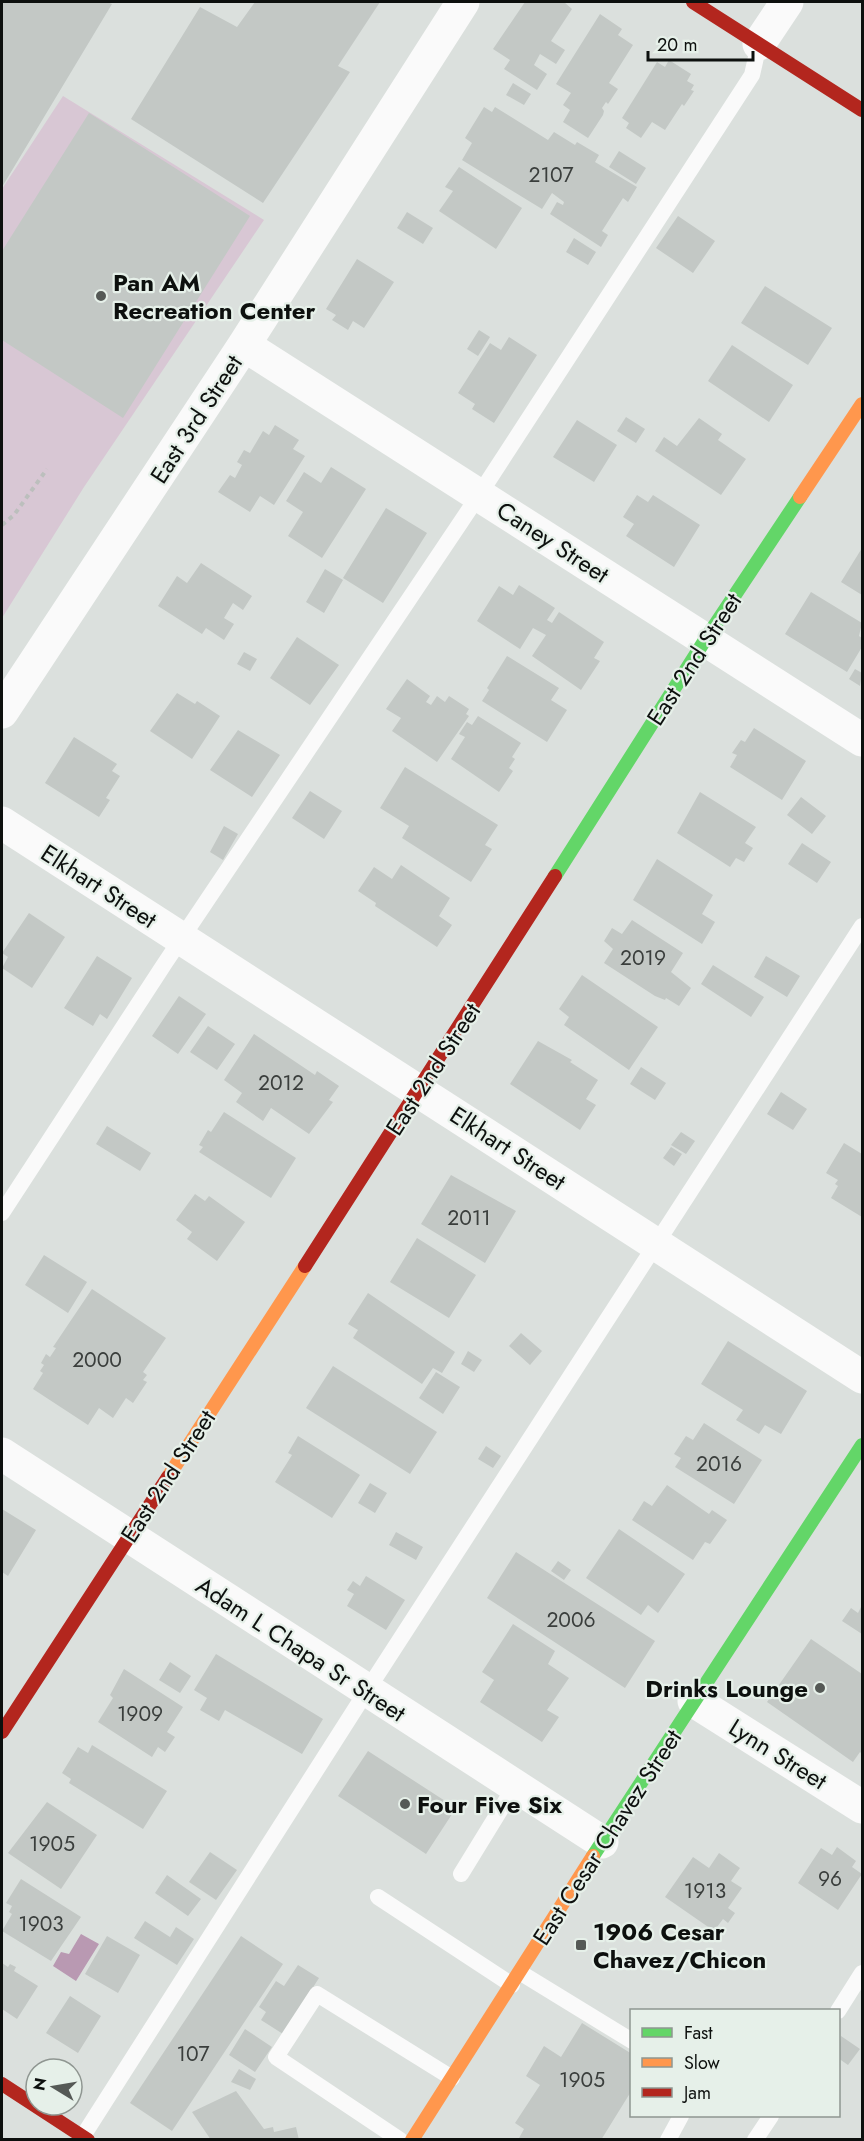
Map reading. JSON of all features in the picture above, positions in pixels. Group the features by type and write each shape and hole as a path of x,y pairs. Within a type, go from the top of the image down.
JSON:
{"street":[{"name":"East 3rd Street","path":"2,712 244,345 463,2"},
{"path":"693,2 862,110"},
{"path":"759,44 787,2"},
{"name":"Caney Street","path":"244,345 862,740"},
{"name":"East 2nd Street","path":"2,1732 420,1090 705,640 862,404"},
{"name":"Elkhart Street","path":"2,823 420,1090 862,1377"},
{"name":"East Cesar Chavez Street","path":"413,2138 517,1979 602,1842 862,1445"},
{"name":"Adam L Chapa Sr Street","path":"2,1454 366,1692 602,1842"},
{"name":"Lynn Street","path":"694,1701 862,1807"},
{"path":"2,2084 86,2138"}],"lane":[{"path":"2,1213 181,939 480,495 752,75 759,44"},
{"path":"86,2138 366,1692 862,926"},
{"path":"461,1874 515,1786"},
{"path":"378,1897 517,1979 630,2040"},
{"path":"839,2009 862,1973"},
{"path":"413,2138 276,2057 318,1994 452,2078"},
{"path":"668,2139 680,2117"},
{"path":"755,2139 770,2117"}],"path":[{"path":"2,525 14,515 47,469"}],"shaded area":[{"name":"Pan AM Recreation Center","path":"63,96 264,220 84,487 2,618 2,189"},
{"path":"81,1934 99,1944 76,1981 53,1966 61,1952 69,1954"}],"building":[{"path":"2,2 107,2 112,4 2,187"},
{"path":"255,2 380,2 338,66 350,72 263,203 131,119 200,7 237,27"},
{"path":"525,2 564,2 572,9 551,41 565,50 556,64 540,54 534,65 547,74 537,90 504,69 510,60 493,49"},
{"path":"600,14 622,29 618,35 633,45 609,83 618,89 608,104 606,102 602,108 603,115 588,138 563,122 570,110 563,105 571,93 556,84"},
{"path":"669,60 691,74 687,81 694,85 691,90 694,91 684,106 682,104 665,130 652,122 641,138 626,128 629,123 622,118 657,62 665,67"},
{"path":"513,83 531,94 524,105 506,95"},
{"path":"484,107 492,112 495,107 548,140 554,132 575,145 577,142 599,155 595,162 637,187 628,202 623,198 602,231 608,235 601,247 550,214 557,202 563,205 564,202 552,193 542,209 462,160 472,143 465,138"},
{"name":"Pan AM Recreation Center","path":"89,113 250,216 123,418 2,340 2,251"},
{"path":"619,151 646,168 636,184 609,167"},
{"path":"459,167 522,208 496,249 439,211 453,191 445,187"},
{"path":"407,212 433,228 423,244 397,228"},
{"path":"678,216 715,241 693,273 656,248"},
{"path":"574,238 596,252 588,265 566,252"},
{"path":"357,259 394,282 364,328 353,321 348,330 332,320 336,315 326,309"},
{"path":"765,286 832,328 808,365 741,323"},
{"path":"479,330 490,337 478,356 467,349"},
{"path":"509,337 537,355 494,423 472,409 475,404 458,393 490,343 501,350"},
{"path":"732,345 793,385 769,422 708,381"},
{"path":"626,417 645,429 636,443 617,431"},
{"path":"699,418 722,434 718,440 746,459 721,495 655,451 664,437 677,446"},
{"path":"577,420 617,445 594,482 553,457"},
{"path":"275,425 299,440 293,449 305,456 274,505 260,496 250,512 218,492 230,475 235,478 242,465 237,462 244,450 250,453 263,431 269,435"},
{"path":"331,467 366,489 322,558 288,536 303,512 286,501 304,472 321,483"},
{"path":"637,495 648,502 653,495 700,525 674,567 626,536 634,524 623,517"},
{"path":"386,508 427,533 383,603 343,578"},
{"path":"862,548 862,595 841,582"},
{"path":"201,563 252,596 243,610 233,603 224,618 234,624 224,640 206,628 202,634 158,606 177,576 187,583"},
{"path":"325,569 343,580 324,613 306,602"},
{"path":"519,585 555,608 547,620 552,623 559,612 604,642 594,658 600,661 581,690 532,656 546,635 533,628 520,649 477,621 499,586 513,595"},
{"path":"811,592 862,623 859,636 862,638 862,647 847,672 785,634"},
{"path":"297,637 339,665 310,705 270,678"},
{"path":"244,652 257,659 250,671 237,664"},
{"path":"507,656 559,688 551,700 567,710 547,742 482,701 489,690 487,688"},
{"path":"855,669 862,673 860,686 849,679"},
{"path":"407,679 430,696 426,702 431,705 437,696 445,702 449,696 469,709 466,714 469,716 437,762 392,731 401,718 386,709"},
{"path":"177,693 195,704 197,701 220,716 192,759 150,731"},
{"path":"478,716 521,743 512,757 515,759 509,768 513,771 499,792 451,759 465,737 459,734 467,722 472,725"},
{"path":"754,728 806,761 782,800 730,767 737,755 732,753 741,740 745,742"},
{"path":"238,730 280,755 252,797 210,770"},
{"path":"74,737 117,764 112,771 120,776 106,798 110,800 99,817 45,783"},
{"path":"405,767 498,825 485,845 492,849 471,882 402,838 409,826 380,808"},
{"path":"310,791 342,811 324,839 292,818"},
{"path":"700,792 756,827 745,843 753,848 744,862 736,858 730,867 677,833"},
{"path":"801,797 826,816 812,834 787,815"},
{"path":"224,826 238,834 223,860 210,852"},
{"path":"802,843 831,862 817,883 788,864"},
{"path":"657,859 713,895 702,914 715,922 702,944 633,900"},
{"path":"401,865 450,898 439,916 452,925 437,947 375,906 376,903 358,891 374,867 392,879"},
{"path":"29,913 65,937 32,988 2,968 8,957 2,953"},
{"path":"632,920 683,953 671,972 691,988 679,1006 666,998 665,1000 655,996 604,963 613,949 604,941 612,928 622,934"},
{"path":"97,956 132,978 107,1019 100,1014 93,1026 64,1008"},
{"path":"766,956 800,976 787,997 754,977"},
{"path":"713,965 764,997 751,1017 701,984"},
{"path":"582,975 658,1027 629,1070 564,1025 569,1017 559,1009"},
{"path":"179,996 206,1014 178,1054 152,1036"},
{"path":"208,1026 235,1044 217,1070 190,1052"},
{"path":"254,1034 315,1075 317,1071 339,1086 329,1100 333,1102 309,1134 271,1108 263,1121 236,1102 242,1093 224,1080"},
{"path":"538,1041 572,1060 570,1062 598,1080 586,1099 596,1105 580,1130 510,1084"},
{"path":"641,1067 666,1083 655,1100 630,1084"},
{"path":"781,1092 807,1109 793,1130 767,1114"},
{"path":"224,1112 296,1158 271,1198 199,1152 203,1147 199,1145 208,1130 211,1132"},
{"path":"107,1126 151,1153 140,1171 96,1144"},
{"path":"681,1132 695,1141 686,1154 671,1145"},
{"path":"844,1143 862,1154 862,1217 831,1198 838,1186 835,1184 838,1180 826,1173"},
{"path":"671,1147 682,1154 674,1166 663,1158"},
{"path":"451,1175 516,1211 485,1263 421,1224"},
{"path":"195,1194 205,1201 209,1196 245,1222 217,1261 187,1239 192,1232 176,1220"},
{"path":"417,1238 476,1275 449,1318 390,1282"},
{"path":"44,1255 87,1282 68,1313 25,1285"},
{"path":"92,1289 166,1338 143,1372 147,1375 143,1380 147,1382 133,1403 126,1398 113,1418 99,1408 88,1425 33,1389 43,1373 40,1371 44,1365 41,1363 46,1354 50,1357 56,1348 53,1347"},
{"path":"368,1293 455,1352 442,1373 433,1368 422,1384 353,1338 358,1330 348,1324"},
{"path":"521,1333 542,1351 530,1365 509,1346"},
{"path":"728,1341 807,1391 781,1434 765,1425 759,1434 736,1420 743,1410 701,1384"},
{"path":"468,1351 482,1360 474,1372 461,1364"},
{"path":"333,1366 437,1432 410,1474 306,1408"},
{"path":"436,1372 460,1387 443,1414 419,1398"},
{"path":"704,1423 762,1460 734,1504 675,1467 681,1458 674,1454 686,1436 693,1440"},
{"path":"298,1436 360,1475 332,1518 275,1482 292,1455 288,1453"},
{"path":"486,1446 501,1456 493,1468 478,1459"},
{"path":"370,1483 387,1493 375,1513 358,1503"},
{"path":"667,1485 709,1514 712,1510 727,1520 710,1544 705,1542 693,1560 632,1520 644,1501 652,1506"},
{"path":"2,1509 36,1530 8,1576 2,1572"},
{"path":"619,1529 685,1574 658,1613 648,1605 641,1615 586,1578"},
{"path":"396,1532 423,1547 416,1560 389,1545"},
{"path":"516,1552 655,1641 625,1688 487,1598"},
{"path":"558,1561 571,1570 564,1580 551,1571"},
{"path":"366,1576 405,1600 386,1630 347,1606 354,1594 347,1590 353,1581 360,1586"},
{"path":"862,1605 862,1634 842,1621 851,1608 858,1613"},
{"path":"513,1624 555,1651 548,1664 569,1678 547,1710 559,1717 542,1742 480,1702 494,1680 482,1672"},
{"name":"Drinks Lounge","path":"811,1639 862,1674 862,1754 860,1752 853,1762 767,1702"},
{"path":"216,1654 323,1719 302,1754 225,1710 219,1721 200,1710 207,1698 194,1690"},
{"path":"170,1662 191,1676 180,1693 159,1680"},
{"path":"124,1669 183,1707 167,1732 175,1737 165,1752 158,1747 152,1757 98,1722 113,1698 110,1695"},
{"path":"92,1745 167,1791 143,1829 69,1783 71,1779 62,1773 78,1747 88,1753"},
{"path":"368,1751 456,1808 426,1854 338,1796"},
{"path":"47,1802 97,1835 61,1889 8,1853"},
{"path":"837,1847 856,1861 852,1867 862,1874 838,1910 798,1883 821,1848 832,1855"},
{"path":"210,1852 237,1870 216,1900 189,1882"},
{"path":"719,1853 740,1868 731,1881 742,1888 728,1908 735,1913 728,1923 723,1919 714,1931 665,1897 693,1857 709,1868"},
{"path":"167,1875 201,1899 188,1916 155,1893"},
{"path":"21,1879 81,1917 51,1961 2,1931 12,1914 9,1912 12,1906 6,1903"},
{"path":"145,1921 170,1937 176,1927 194,1939 177,1965 134,1938"},
{"path":"107,1936 140,1955 118,1993 85,1974"},
{"path":"241,1936 283,1964 172,2131 130,2103"},
{"path":"2,1963 8,1967 10,1964 16,1967 14,1971 38,1986 17,2019 2,2009"},
{"path":"298,1965 319,1978 283,2034 261,2020 266,2012 259,2007 276,1981 284,1986"},
{"path":"70,1996 101,2016 78,2053 46,2033"},
{"path":"582,2023 630,2053 630,2093 601,2140 518,2140 524,2129 515,2123 540,2085 526,2076 544,2046 561,2057"},
{"path":"245,2029 272,2047 255,2072 229,2055"},
{"path":"841,2036 860,2049 848,2065 840,2059"},
{"path":"239,2069 256,2079 250,2090 231,2082"},
{"path":"236,2091 264,2129 273,2127 274,2132 296,2127 299,2140 211,2140 192,2112"}],"traffic: fast":[{"path":"555,876 705,640 800,497"},
{"path":"593,1856 862,1445"}],"traffic: slow":[{"path":"800,497 862,404"},
{"path":"168,1477 305,1266"},
{"path":"412,2140 593,1856"}],"traffic: jam":[{"path":"693,2 862,110"},
{"path":"305,1266 555,876"},
{"path":"2,1732 168,1477"},
{"path":"2,2084 88,2140"}],"place":[{"name":"Pan AM Recreation Center","path":"101,296"},
{"name":"Drinks Lounge","path":"820,1688"},
{"name":"Four Five Six","path":"405,1804"},
{"name":"1906 Cesar Chavez/Chicon","path":"581,1945"}]}
